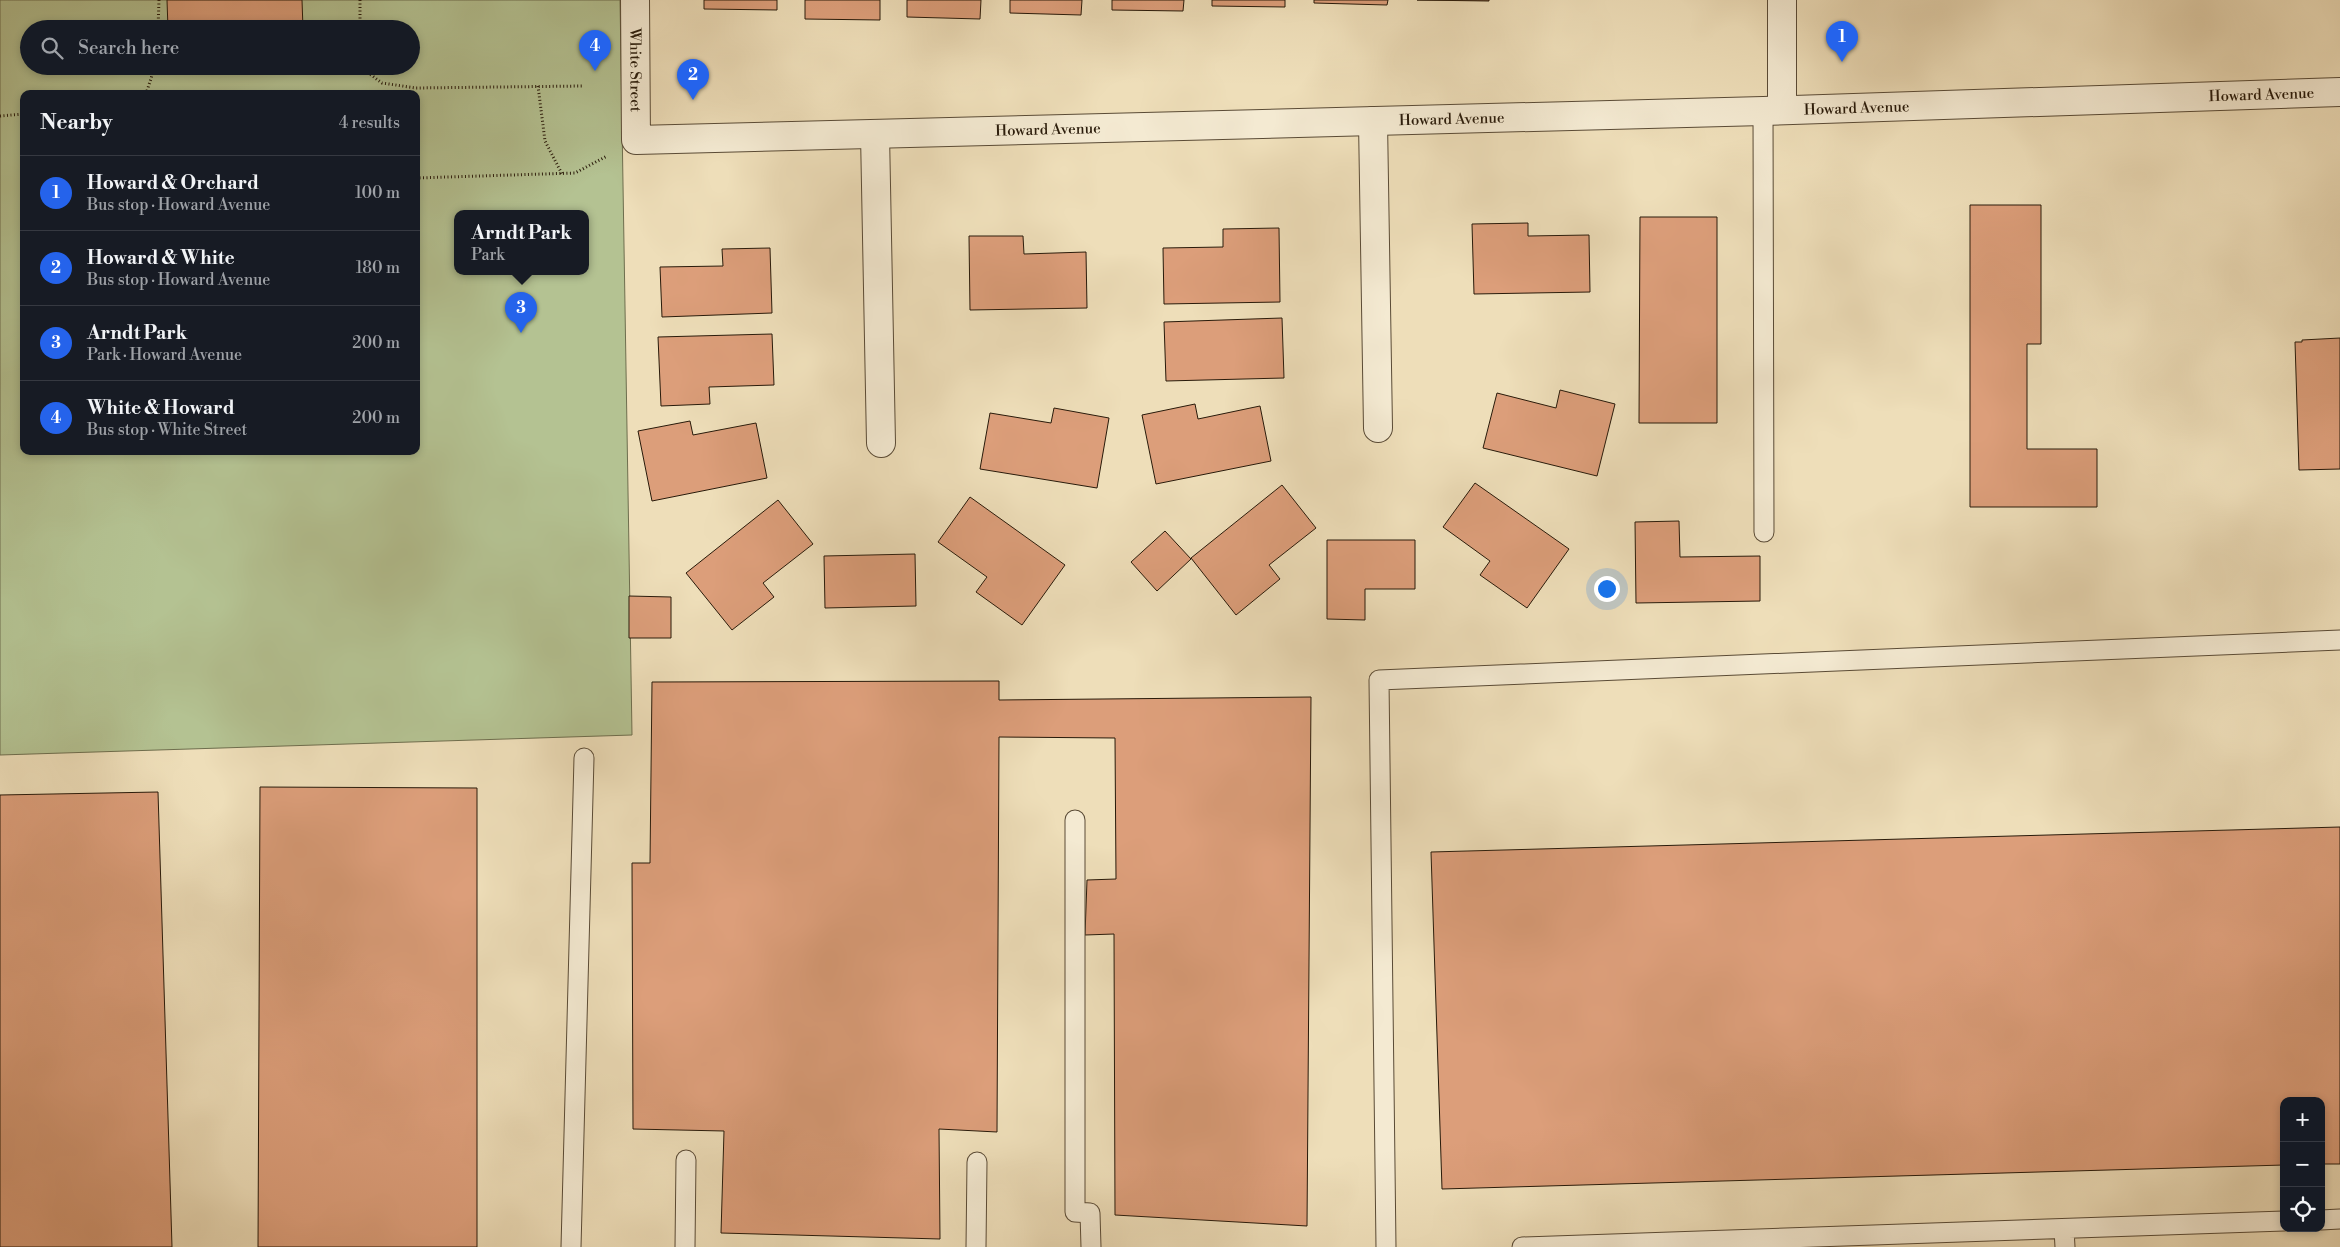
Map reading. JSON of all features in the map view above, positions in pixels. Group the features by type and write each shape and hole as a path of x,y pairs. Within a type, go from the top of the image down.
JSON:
{"street":[{"name":"White Street","path":"635,0 636,140"},
{"path":"1773,111 1782,0"},
{"name":"Howard Avenue","path":"636,140 1773,111 2340,92"},
{"path":"1373,121 1378,428"},
{"path":"875,134 881,443"}],"lane":[{"path":"1764,532 1773,111"},
{"path":"1386,1247 1379,680 2340,640"},
{"path":"571,1247 584,758"},
{"path":"1075,820 1075,1212 1090,1213 1091,1247"},
{"path":"685,1247 686,1160"},
{"path":"976,1247 977,1162"},
{"path":"2325,1220 2340,1219"},
{"path":"1522,1247 2064,1238 2280,1221"}],"path":[{"path":"158,20 159,0"},
{"path":"360,0 360,20"},
{"path":"147,90 152,75"},
{"path":"371,75 382,83 416,88 582,86"},
{"path":"538,86 546,141 562,174"},
{"path":"0,116 20,114"},
{"path":"420,178 575,173 636,140"}],"green space":[{"path":"0,0 620,0 632,735 0,755"}],"building":[{"path":"167,0 302,0 303,20 168,20"},
{"path":"704,0 777,0 777,10 704,9"},
{"path":"805,0 880,0 880,20 805,19"},
{"path":"907,0 981,0 980,19 907,17"},
{"path":"1010,0 1082,0 1081,15 1010,13"},
{"path":"1112,0 1184,0 1183,11 1112,10"},
{"path":"1212,0 1285,0 1285,7 1212,6"},
{"path":"1314,0 1388,0 1387,5 1314,3"},
{"path":"1417,0 1489,0 1489,1"},
{"path":"1970,205 2041,205 2041,344 2027,344 2027,449 2097,449 2097,507 1970,507"},
{"path":"1640,217 1717,217 1717,423 1639,423"},
{"path":"1528,223 1528,236 1589,235 1590,292 1474,294 1472,224"},
{"path":"1279,228 1280,302 1164,304 1163,248 1223,247 1223,229"},
{"path":"969,236 1023,236 1024,254 1086,252 1087,308 970,310"},
{"path":"770,248 772,313 662,317 660,267 723,266 722,249"},
{"path":"1282,318 1284,378 1166,381 1164,322"},
{"path":"772,334 774,385 709,387 710,404 661,406 658,337"},
{"path":"2340,338 2340,469 2299,470 2295,342"},
{"path":"1560,390 1615,404 1597,476 1483,448 1497,393 1556,408"},
{"path":"1195,404 1198,419 1260,406 1271,461 1156,484 1142,415"},
{"path":"1054,408 1109,418 1097,488 980,469 990,413 1051,423"},
{"path":"690,421 693,435 756,423 767,478 652,501 638,431"},
{"path":"1475,483 1569,549 1527,608 1480,575 1490,561 1443,527"},
{"path":"1282,485 1316,528 1269,565 1280,579 1236,615 1191,558"},
{"path":"970,497 1065,565 1022,625 976,592 987,577 938,542"},
{"path":"778,500 813,544 763,583 774,597 732,630 686,573"},
{"path":"1679,521 1680,557 1760,556 1760,601 1636,603 1635,522"},
{"path":"1165,531 1191,559 1157,591 1131,562"},
{"path":"1327,540 1415,540 1415,589 1365,589 1365,620 1327,619"},
{"path":"915,554 916,606 825,608 824,556"},
{"path":"629,596 671,597 671,638 629,638"},
{"path":"999,681 999,700 1311,697 1307,1226 1115,1215 1114,934 1085,935 1087,880 1116,879 1115,738 999,737 997,1132 939,1129 940,1239 721,1233 724,1131 633,1129 632,863 650,863 652,682"},
{"path":"260,787 477,788 477,1247 258,1247"},
{"path":"158,792 172,1247 0,1247 0,795"},
{"path":"2340,827 2340,1164 2325,1164 2325,1097 2280,1097 2280,1165 1442,1189 1431,852"}],"place":[{"name":"Howard & Orchard","path":"1842,62"},
{"name":"White & Howard","path":"595,71"},
{"name":"Howard & White","path":"693,100"},
{"name":"Arndt Park","path":"521,333"}]}
